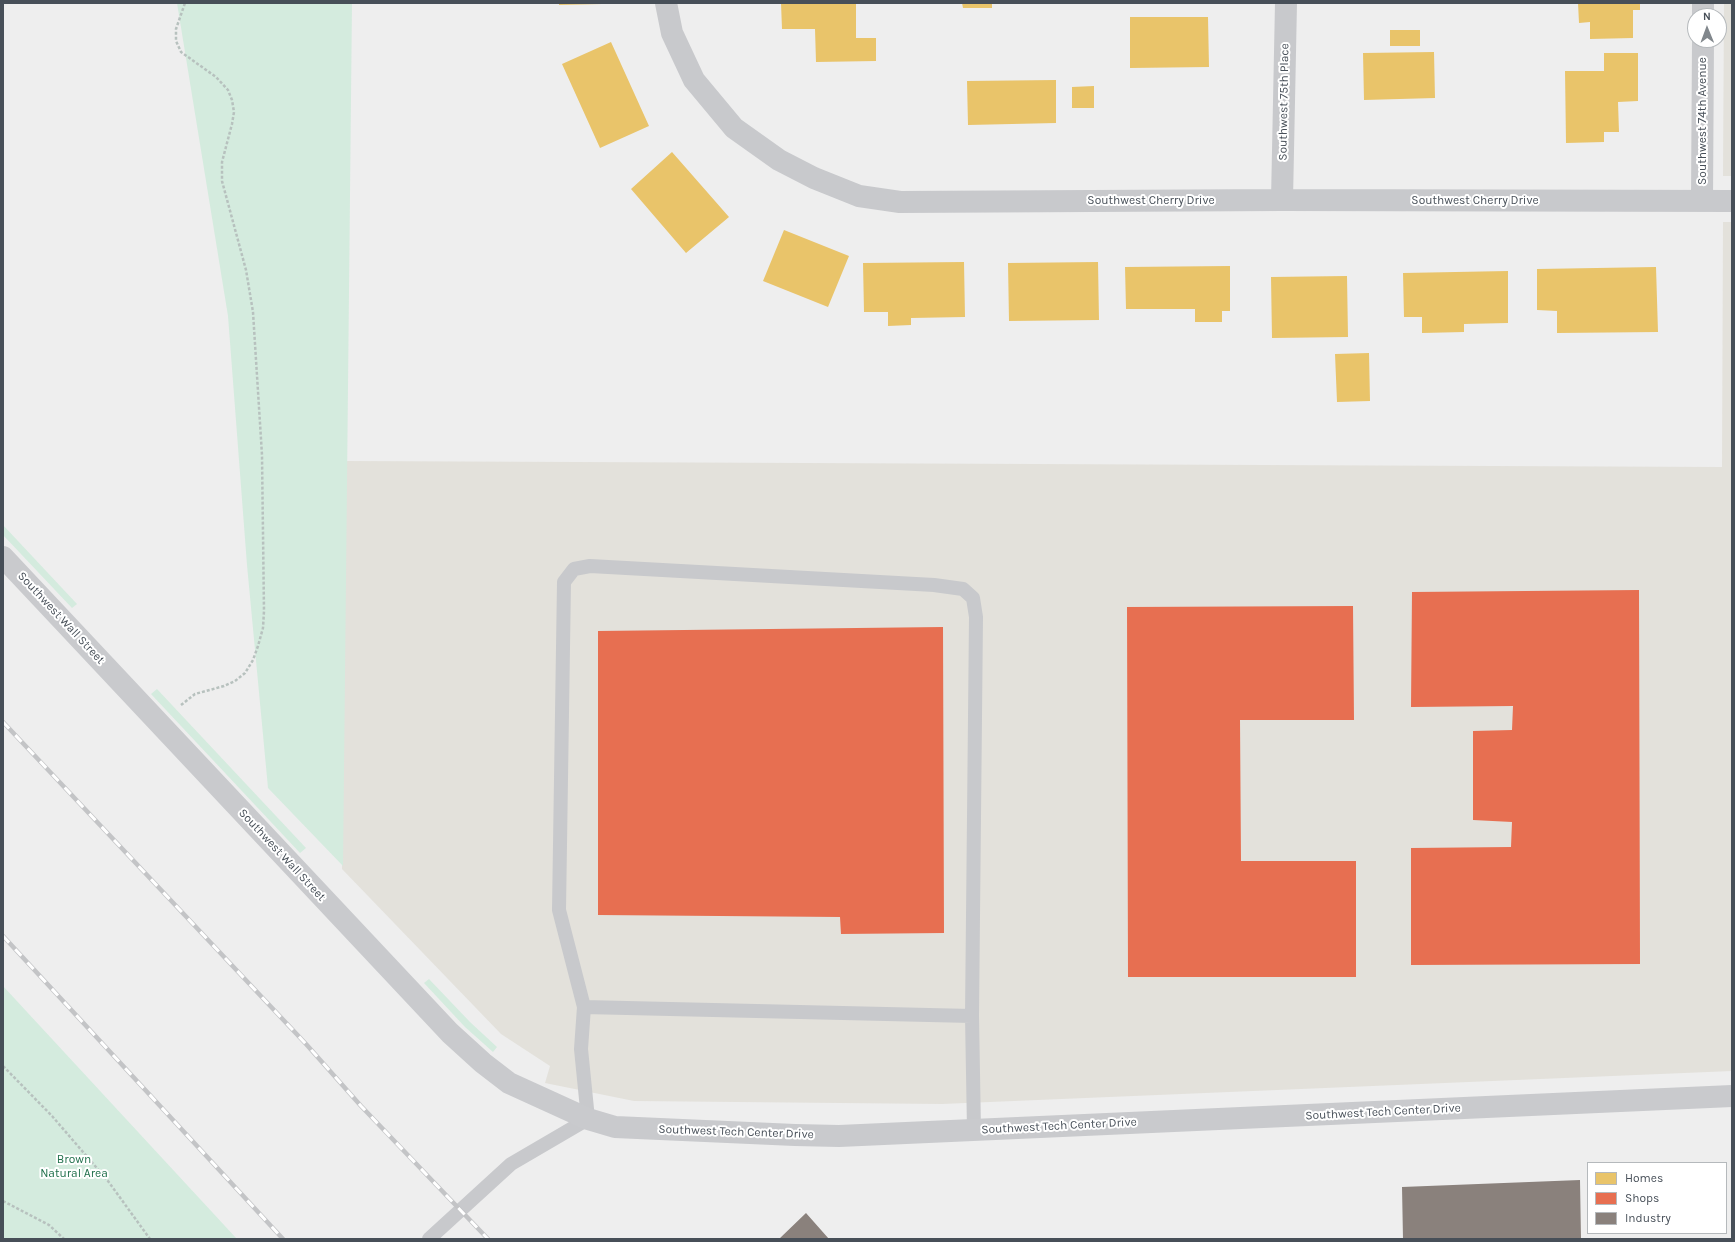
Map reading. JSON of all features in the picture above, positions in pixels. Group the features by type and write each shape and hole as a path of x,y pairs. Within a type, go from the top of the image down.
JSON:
{"street":[{"name":"Southwest Cherry Drive","path":"666,3 672,33 694,80 734,128 779,160 814,178 859,196 900,202 1282,200 1732,201"},
{"name":"Southwest 75th Place","path":"1282,200 1286,3"},
{"name":"Southwest 74th Avenue","path":"1702,201 1703,48"},
{"name":"Southwest Wall Street","path":"3,557 450,1033 483,1063 509,1083 588,1119"},
{"name":"Southwest Tech Center Drive","path":"588,1119 615,1127 839,1136 1732,1096"}],"lane":[{"path":"429,1239 511,1164 588,1119 581,1049 584,1007 559,910 564,582 574,569 590,566 934,585 964,589 973,598 976,617 972,1016 974,1130"},
{"path":"584,1007 972,1016"}],"path":[{"path":"180,706 195,694 224,686 235,681 245,673 253,660 258,646 263,628 264,611 262,455 253,312 246,270 224,191 221,171 234,112 232,100 228,90 216,77 181,52 178,47 176,41 176,29 185,3"},
{"path":"3,1066 52,1116 108,1181 150,1239"},
{"path":"3,1200 49,1225 64,1239"}],"shaded area":[{"path":"1724,3 1732,3 1732,176 1723,176 1724,48 1727,48 1727,8 1724,8"},
{"path":"1723,222 1732,222 1732,1071 942,1104 634,1101 545,1083 550,1066 501,1034 342,869 346,461 1722,467"}],"green space":[{"path":"177,3 352,3 343,866 268,788 247,565 228,316"},
{"path":"3,525 77,604 72,608 3,535"},
{"path":"157,689 306,848 300,853 151,694"},
{"path":"429,979 470,1022 497,1047 493,1052 465,1027 424,983"},
{"name":"Brown Natural Area","path":"3,986 237,1239 3,1239"}],"building: Homes":[{"path":"559,3 602,3 602,4 559,5"},
{"path":"781,3 856,3 856,38 876,38 876,61 816,62 815,29 782,29"},
{"path":"962,3 992,3 992,8 963,8"},
{"path":"1578,3 1640,3 1640,10 1633,10 1633,38 1590,39 1590,22 1579,23"},
{"path":"1130,17 1208,17 1209,67 1130,68"},
{"path":"1390,30 1420,30 1420,46 1390,46"},
{"path":"611,42 649,126 600,148 562,64"},
{"path":"1434,52 1435,98 1364,100 1363,53"},
{"path":"1604,53 1638,53 1638,101 1618,102 1619,132 1604,132 1604,142 1566,143 1565,71 1604,71"},
{"path":"1056,80 1056,123 968,125 967,81"},
{"path":"1094,86 1094,108 1072,108 1072,87"},
{"path":"672,152 729,217 686,253 631,189"},
{"path":"784,230 849,256 828,307 763,281"},
{"path":"964,262 965,317 911,318 911,325 888,326 888,312 864,312 863,263"},
{"path":"1098,262 1099,320 1009,321 1008,263"},
{"path":"1230,266 1230,311 1222,311 1222,322 1195,322 1195,309 1126,309 1125,267"},
{"path":"1656,267 1658,332 1557,333 1557,311 1537,310 1537,269"},
{"path":"1508,271 1508,323 1464,324 1464,332 1422,333 1422,317 1404,317 1403,273"},
{"path":"1347,276 1348,337 1272,338 1271,277"},
{"path":"1369,353 1370,401 1337,402 1335,354"}],"building: Shops":[{"path":"1639,590 1640,964 1411,965 1411,848 1511,847 1512,822 1473,820 1473,731 1512,730 1513,706 1411,707 1412,592"},
{"path":"1353,606 1354,720 1240,720 1241,861 1356,861 1356,977 1128,977 1127,607"},
{"path":"943,627 944,933 841,934 840,917 598,915 598,631"}],"building: Industry":[{"path":"1580,1180 1581,1239 1403,1239 1402,1187"},
{"path":"806,1213 829,1239 779,1239"}],"railway":[{"path":"3,722 306,1044 361,1106 488,1239"},
{"path":"3,936 283,1239"}]}
